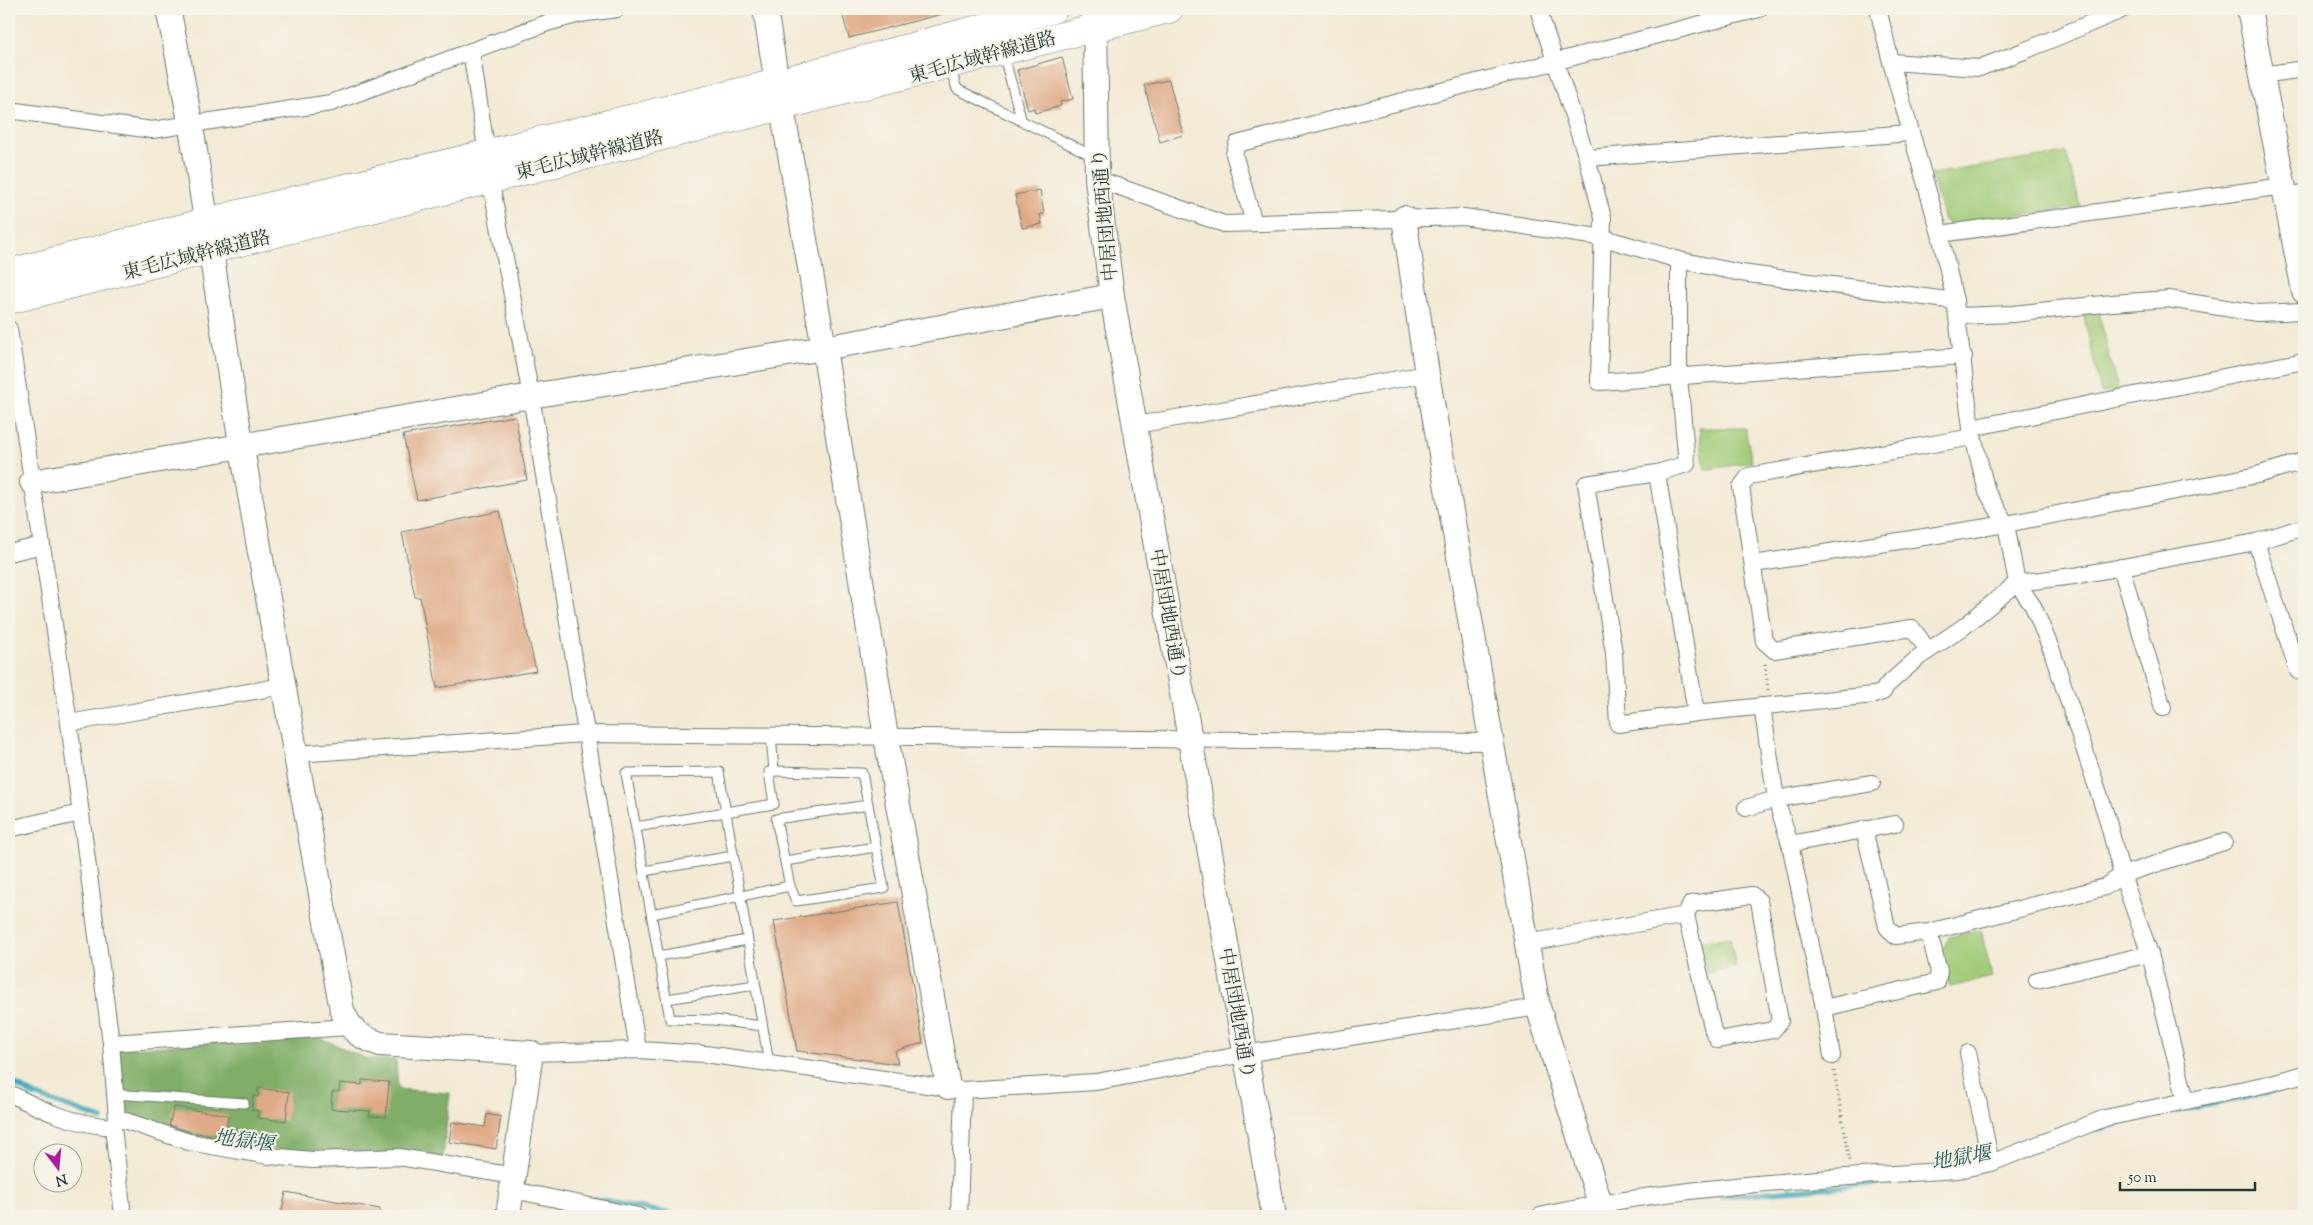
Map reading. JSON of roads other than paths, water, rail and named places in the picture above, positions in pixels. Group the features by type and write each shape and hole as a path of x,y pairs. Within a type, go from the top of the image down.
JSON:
{"highway":[{"name":"東毛広域幹線道路","path":"780,95 990,17 1053,9"},
{"name":"東毛広域幹線道路","path":"9,274 206,222 488,166 780,95 949,65 1002,50 1096,18 1169,9"},
{"name":"東毛広域幹線道路","path":"9,300 210,251 488,166"}],"street":[{"path":"168,9 191,125 242,447 342,1010 349,1027 362,1037 380,1044 531,1054 638,1050 705,1054 956,1088 1096,1082 1245,1054 1538,1007"},
{"path":"9,110 152,130 331,104 547,23 580,14 617,9"},
{"path":"765,9 824,348 886,737 956,1088 960,1216"},
{"path":"1538,9 1587,158 1603,218 1599,382 1679,378 1964,356"},
{"path":"1254,223 1234,154 1237,144 1759,9"},
{"path":"1878,9 1910,133 1940,234 1957,309 1972,433 1987,492 2006,524 2017,583 2032,606 2052,651 2107,818 2122,875 2150,954 2186,1101"},
{"path":"1891,62 1979,68 2124,9"},
{"path":"2249,9 2262,74 2291,192 2304,291"},
{"name":"中居団地西通り","path":"1096,18 1097,169 1112,296 1274,1216"},
{"path":"472,51 488,166 531,396 584,734 638,1050"},
{"path":"2262,74 2304,69"},
{"path":"1587,158 1910,133"},
{"path":"1097,169 1224,224 1464,217 1604,238 1679,260 1741,273 1957,309 2023,313 2112,303 2169,300 2257,313 2304,311"},
{"path":"1940,234 2291,192"},
{"path":"1404,218 1427,374 1490,742 1538,1007 1602,1209"},
{"path":"1679,260 1679,378 1687,464 1657,473 1586,484 1614,653 1618,724 1696,713 1874,695 1884,692 1886,686 1928,650 1962,628 2017,583 2121,567 2256,542 2304,527"},
{"path":"32,482 531,396 824,348 1112,296"},
{"path":"9,330 69,723 111,1043 115,1123 123,1216"},
{"path":"1928,650 1912,628 1774,650 1764,641 1741,487 1749,476 1972,433 2304,361"},
{"path":"1136,425 1427,374"},
{"path":"1754,564 2006,524 2257,475 2304,461"},
{"path":"1657,473 1696,713"},
{"path":"2256,542 2298,672"},
{"path":"9,553 42,545"},
{"path":"2121,567 2163,708"},
{"path":"69,723 283,686"},
{"path":"1766,706 1776,799 1790,844 1832,1056"},
{"path":"296,754 584,734 1490,742"},
{"path":"1746,808 1776,799 1872,783"},
{"path":"9,829 81,813"},
{"path":"1790,844 1896,824"},
{"path":"1864,829 1887,927 1895,936 1929,932 2105,887 2122,875 2224,842"},
{"path":"1752,895 1759,901 1780,1021 1773,1030 1718,1040 1712,1031 1686,915 1691,904 1752,895"},
{"path":"1527,943 1686,915"},
{"path":"1824,1008 1936,982 1939,972 1929,932"},
{"path":"2037,980 2150,954"},
{"path":"111,1043 349,1027"},
{"path":"1968,1053 1991,1163"},
{"path":"508,1216 531,1054"},
{"path":"1540,1216 1602,1209 1695,1189 1958,1170 1991,1163 2105,1118 2268,1084 2304,1074"},
{"path":"9,1093 37,1108 86,1125 115,1123 188,1142 269,1156 312,1160 399,1157 514,1183 638,1216"}],"lane":[{"path":"1002,50 1022,122"},
{"path":"949,65 956,89 1022,122 1097,169"},
{"path":"771,736 774,771"},
{"path":"762,1026 714,1020 670,1019 626,773 718,772 769,1062"},
{"path":"769,772 862,773 884,888 796,901 784,861 774,804 769,772"},
{"path":"636,827 774,804"},
{"path":"776,819 868,804"},
{"path":"784,861 876,847"},
{"path":"644,871 733,856"},
{"path":"652,914 790,886"},
{"path":"659,956 748,940"},
{"path":"667,1000 755,985"},
{"path":"115,1094 244,1103"}],"waterway":[{"name":"地獄堰","path":"9,1081 34,1095 102,1119"},
{"name":"地獄堰","path":"2177,1111 2269,1093 2304,1082"},
{"name":"地獄堰","path":"2094,1130 2126,1121"},
{"name":"地獄堰","path":"1721,1196 1896,1182"},
{"name":"地獄堰","path":"594,1199 682,1216"}]}
